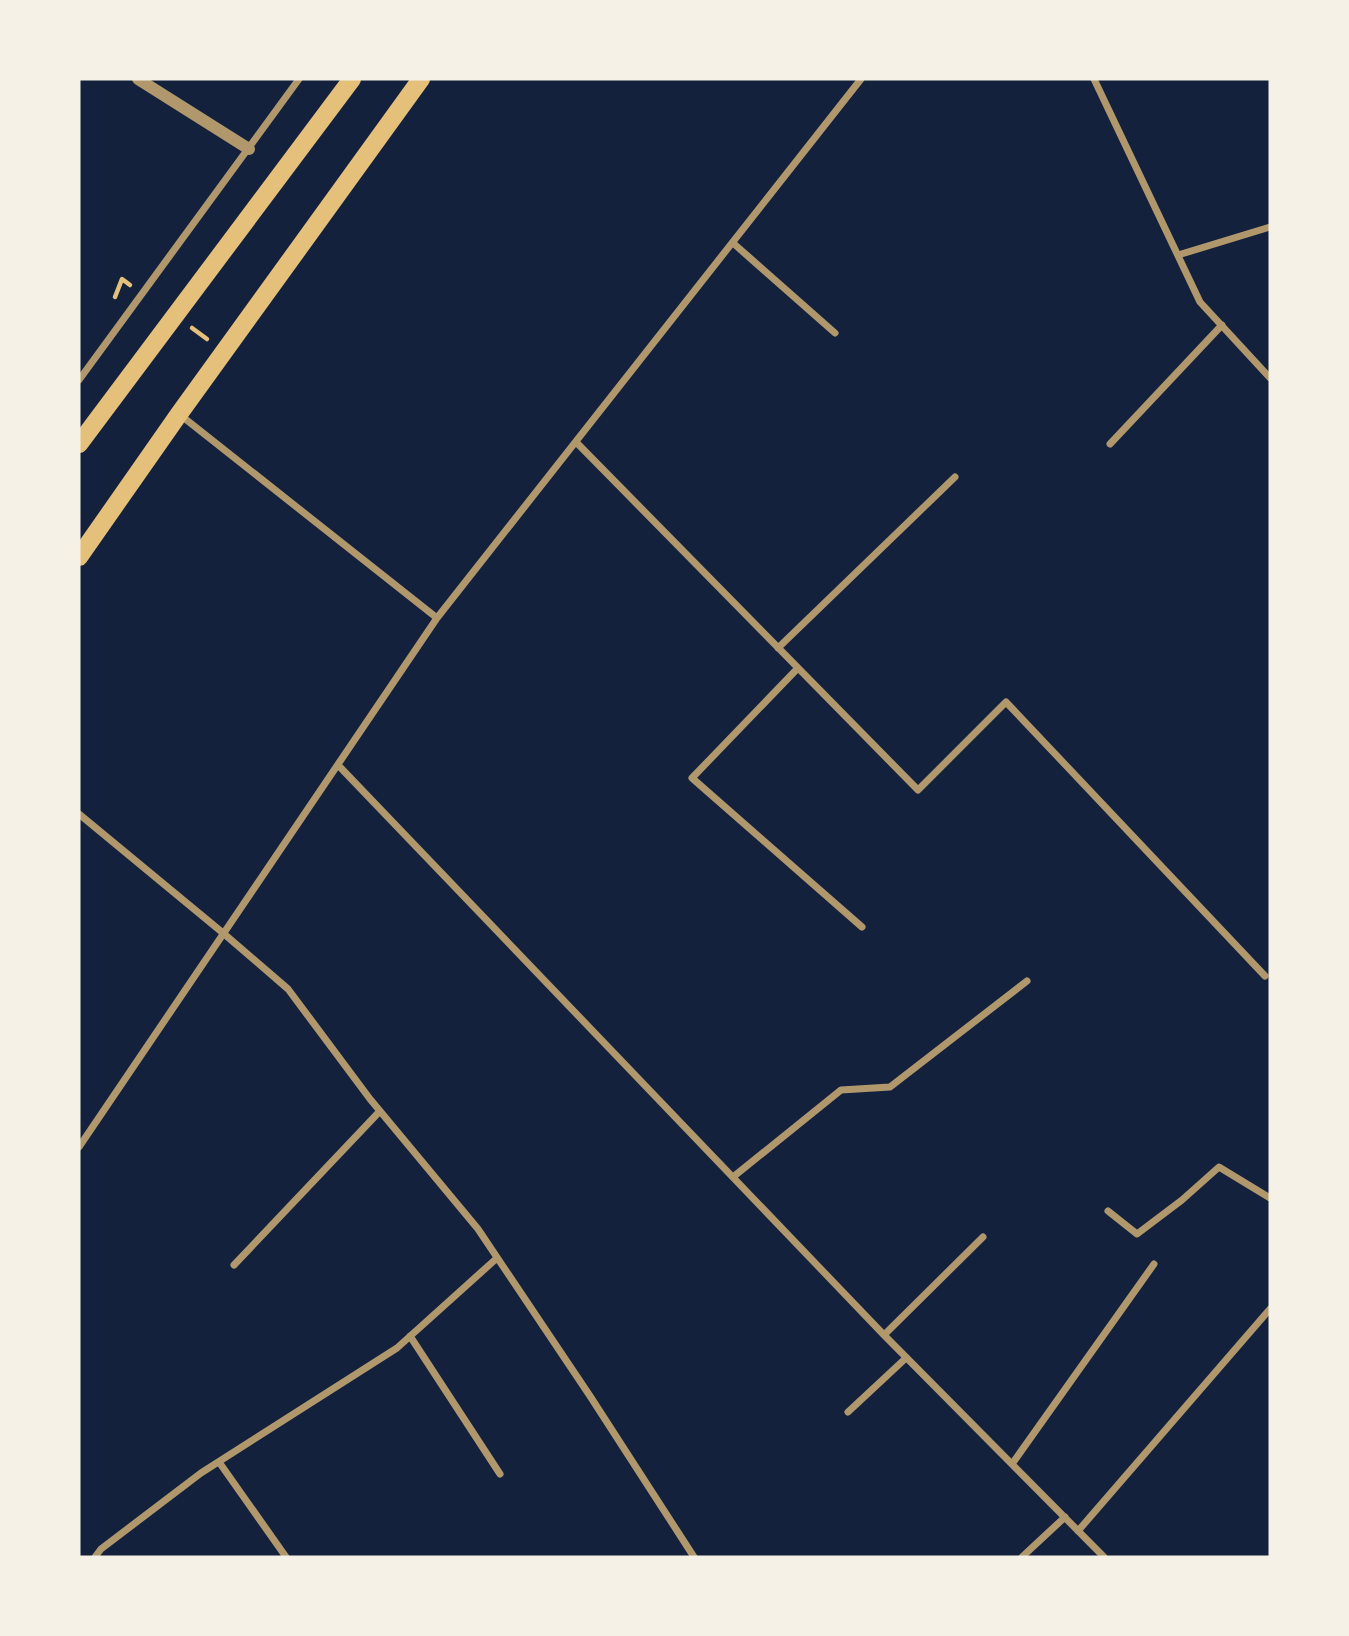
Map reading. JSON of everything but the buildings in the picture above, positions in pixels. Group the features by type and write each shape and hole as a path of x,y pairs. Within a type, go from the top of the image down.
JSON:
{"main road":[{"path":"79,444 352,79"},
{"path":"79,557 178,414 421,79"}],"street":[{"path":"138,79 248,149"},
{"path":"79,380 299,79"},
{"path":"79,1147 438,618 861,79"},
{"path":"1094,79 1200,302 1270,377"},
{"path":"1178,255 1270,227"},
{"path":"733,243 835,333"},
{"path":"1110,444 1222,326"},
{"path":"178,414 438,618"},
{"path":"576,442 918,790 1006,702 1265,976"},
{"path":"778,648 955,477"},
{"path":"798,668 692,778 862,927"},
{"path":"338,765 906,1358 1104,1557"},
{"path":"79,814 288,989 380,1111 478,1229 694,1557"},
{"path":"733,1177 841,1090 890,1087 1027,981"},
{"path":"234,1265 380,1111"},
{"path":"1108,1211 1137,1234 1182,1200 1219,1167 1270,1198"},
{"path":"884,1335 983,1237"},
{"path":"95,1557 101,1549 219,1462 397,1348 497,1258"},
{"path":"1012,1464 1154,1264"},
{"path":"1078,1531 1270,1308"},
{"path":"410,1336 500,1474"},
{"path":"848,1412 906,1358"},
{"path":"219,1462 286,1557"},
{"path":"1022,1557 1065,1517"}],"path":[{"path":"114,301 122,279"}]}
